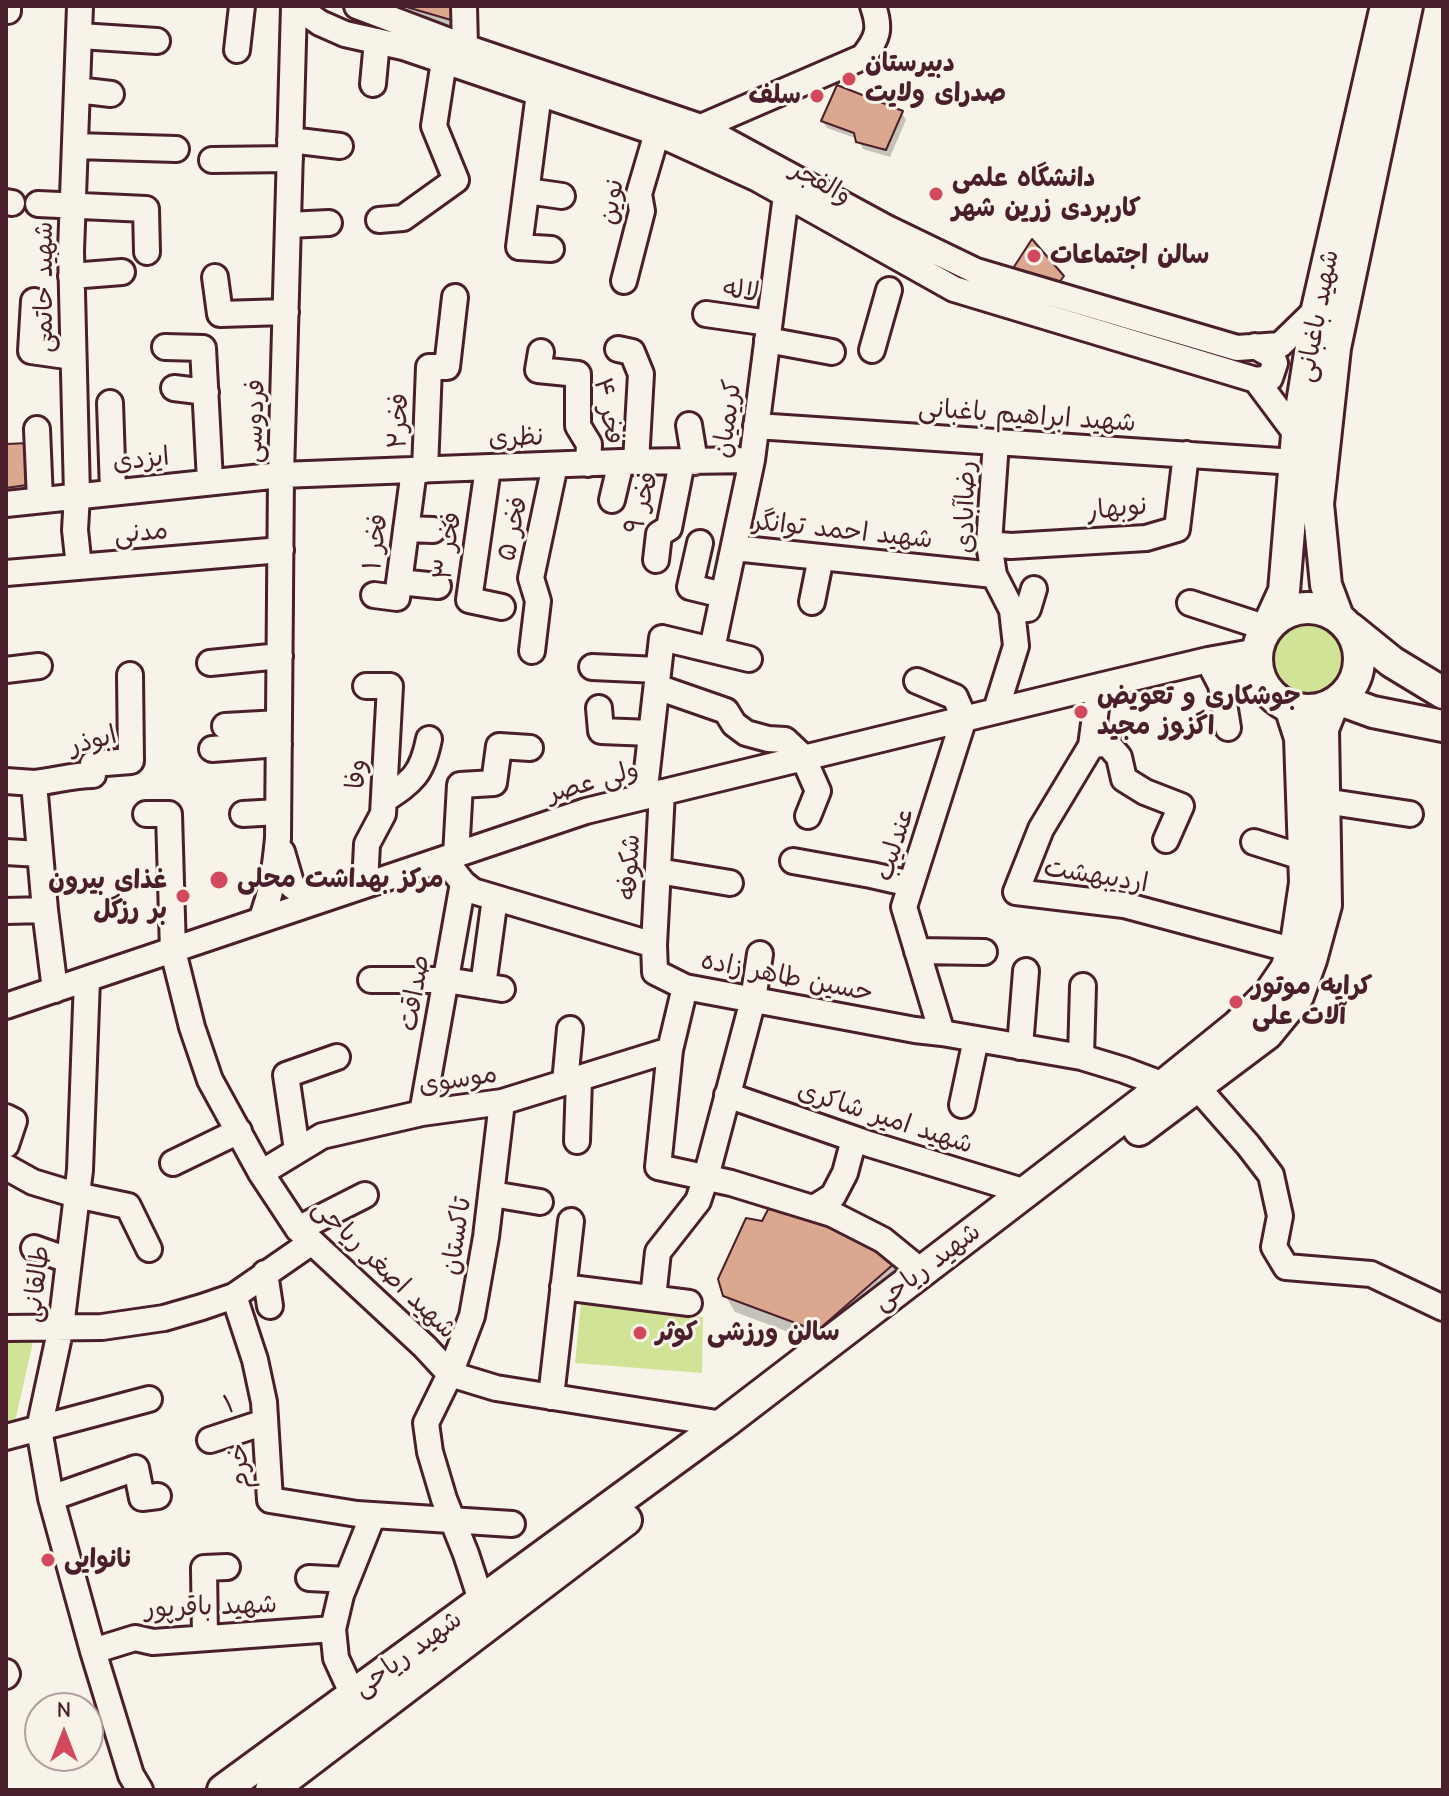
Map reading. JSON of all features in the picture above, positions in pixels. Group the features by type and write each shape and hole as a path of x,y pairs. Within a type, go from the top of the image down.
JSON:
{"main road":[{"name":"شهید باغبانی","path":"1262,639 1284,591 1296,448 1317,309 1386,6"},
{"name":"شهید باغبانی","path":"1344,622 1326,585 1318,504 1335,348 1407,6"},
{"path":"1344,622 1357,642 1360,658 1358,674 1351,688 1336,702 1319,709 1304,710 1277,700 1266,689 1259,675 1256,658 1262,639 1278,617 1292,609 1308,607 1324,609 1344,622 1392,662 1443,693"},
{"path":"1336,702 1443,726"},
{"name":"شهید ریاحی","path":"271,1790 1267,1034 1298,996 1326,905 1323,729 1336,702"},
{"name":"شهید ریاحی","path":"223,1790 723,1424 1164,1085 1237,1026 1269,994 1286,969 1297,937 1303,898 1305,858 1300,738 1290,707"}],"street":[{"name":"شهید حاتمی","path":"79,567 75,530 77,495 71,276 80,6"},
{"path":"237,50 242,6"},
{"name":"والفجر","path":"295,6 320,23 345,34 444,61 657,133 756,178 954,289 1256,380"},
{"name":"فردوسی","path":"261,920 275,876 278,838 281,475 295,6"},
{"name":"والفجر","path":"357,6 465,47 701,127 885,227 976,271 1237,348 1280,345 1317,309"},
{"path":"464,6 465,47"},
{"path":"701,127 863,57 879,27 873,6"},
{"path":"80,36 157,41"},
{"path":"373,84 377,41"},
{"path":"379,220 403,218 456,180 434,126 444,61"},
{"path":"77,90 111,94"},
{"path":"539,93 519,247 551,249"},
{"name":"نوین","path":"624,281 642,211 639,194 657,133"},
{"path":"75,146 176,149"},
{"path":"212,160 340,146"},
{"path":"527,191 562,196"},
{"name":"کریمیان","path":"712,649 752,460 786,195"},
{"path":"38,204 146,209 147,252"},
{"path":"288,225 329,223"},
{"path":"71,276 122,272"},
{"path":"215,277 220,314 286,312"},
{"path":"872,350 889,290"},
{"name":"فخر۲","path":"420,470 417,364 447,367 455,297"},
{"path":"34,301 31,351 73,357"},
{"name":"لاله","path":"706,314 832,352"},
{"path":"1255,346 1271,355 1275,363 1270,378 1256,380 1296,448"},
{"path":"165,347 203,348 210,481"},
{"path":"612,500 628,462 641,374 632,352 618,349"},
{"name":"فخر ۴","path":"541,352 538,370 578,374 578,426 589,444 588,464"},
{"path":"174,388 206,392"},
{"path":"110,403 113,491"},
{"path":"688,462 689,425"},
{"name":"شهید ابراهیم باغبانی","path":"756,426 1186,454 1296,448"},
{"path":"37,429 40,500"},
{"name":"رضاآبادی","path":"996,442 989,544 994,575 1012,610 1016,646 996,710"},
{"name":"نوبهار","path":"989,544 1011,546 1146,538 1177,529 1186,454"},
{"name":"نظری","path":"281,475 752,460"},
{"name":"فخر ۹","path":"656,560 659,534 669,528 688,462"},
{"name":"فخر ۵","path":"532,651 538,601 531,578 555,465"},
{"name":"فخر ۳","path":"488,468 469,600 502,607"},
{"name":"فخر ۱","path":"374,595 397,598 406,529 420,470"},
{"name":"ایزدی","path":"6,504 281,475"},
{"path":"406,529 433,530"},
{"path":"700,543 690,587 723,595"},
{"name":"شهید احمد توانگر","path":"734,548 994,575"},
{"name":"مدنی","path":"6,573 281,550"},
{"path":"812,602 821,557"},
{"path":"399,582 438,586"},
{"path":"1012,610 1028,609 1034,589"},
{"path":"1190,603 1262,639"},
{"name":"شکوفه","path":"654,945 658,871 651,733 662,638 712,649"},
{"name":"ولی عصر","path":"6,1006 586,811 1208,660 1262,639"},
{"path":"712,649 749,659"},
{"path":"210,663 280,656"},
{"path":"1208,660 1266,689"},
{"path":"1208,660 1221,685 1228,728"},
{"path":"6,670 39,666"},
{"path":"592,667 657,678 726,711 734,724 746,733 785,740 803,757 818,791 808,816"},
{"name":"ابوذر","path":"34,783 75,775 93,775 93,764 131,761 130,675"},
{"path":"917,681 955,697 964,718"},
{"name":"وفا","path":"365,885 367,844 383,814 390,686 366,686"},
{"name":"اردیبهشت","path":"1099,686 1091,746 1041,829 1016,892 1124,905 1292,950"},
{"path":"599,708 601,731 651,733"},
{"name":"عندلیب","path":"942,1033 904,907 964,718"},
{"path":"225,726 279,734"},
{"path":"212,749 279,734"},
{"path":"384,800 406,786 419,771 429,739"},
{"path":"1091,746 1107,743 1119,757 1124,779 1145,792 1181,806 1166,840"},
{"path":"530,748 499,746 494,783 460,785 450,857 463,883 473,891 654,945"},
{"path":"6,781 34,783 55,990"},
{"path":"1324,801 1410,814"},
{"path":"243,814 278,812"},
{"name":"شهید اصغر ریاحی","path":"146,814 169,814 173,951 192,1027 210,1080 261,1173 305,1236 450,1374 496,1388 723,1424"},
{"name":"فردوسی","path":"278,838 292,886 315,902"},
{"path":"1254,842 1305,858"},
{"path":"6,852 40,854"},
{"path":"793,861 911,884"},
{"path":"658,871 730,883"},
{"name":"صداقت","path":"422,1113 463,883"},
{"path":"371,980 446,980 492,988 495,898"},
{"path":"6,911 45,910"},
{"name":"حسین طاهر زاده","path":"654,945 655,972 685,987 1081,1057 1164,1085"},
{"path":"917,951 984,952"},
{"path":"653,1298 658,1252 698,1201 706,1177 753,1000 760,954"},
{"path":"1020,1047 1026,971"},
{"name":"طالقانی","path":"87,979 80,1170 61,1327 39,1429 51,1498 133,1785"},
{"path":"1081,1057 1083,986"},
{"path":"685,987 670,1050 676,1087 658,1167 731,1183 832,1214 883,1240 921,1271"},
{"path":"570,1029 577,1141"},
{"path":"962,1105 976,1039"},
{"name":"موسوی","path":"261,1173 322,1136 422,1113 502,1102 670,1050"},
{"path":"297,1150 286,1075 337,1057"},
{"path":"1197,1087 1271,1175 1280,1216 1274,1247 1286,1267 1371,1274 1443,1308"},
{"name":"شهید امیر شاکری","path":"727,1095 854,1139 1026,1192"},
{"name":"تاکستان","path":"481,1600 444,1499 430,1452 426,1423 450,1374 472,1316 492,1194 502,1102"},
{"path":"6,1117 14,1121 6,1145"},
{"path":"173,1163 239,1131"},
{"path":"814,1208 833,1196 845,1173 854,1139"},
{"path":"6,1167 33,1182 128,1206 149,1249"},
{"path":"492,1194 540,1202"},
{"path":"6,1328 102,1327 164,1318 234,1296 265,1273 305,1236 365,1195"},
{"path":"551,1397 571,1221"},
{"path":"34,1248 68,1260"},
{"path":"265,1273 270,1306"},
{"path":"563,1287 689,1303"},
{"name":"خرم","path":"234,1296 255,1360 264,1402 270,1500 373,1515 512,1524"},
{"path":"6,1437 149,1399"},
{"name":"۱","path":"210,1440 265,1422"},
{"path":"51,1498 136,1468 142,1498 158,1496"},
{"path":"353,1695 336,1658 333,1629 341,1595 373,1515"},
{"path":"205,1638 196,1583 204,1568 227,1567"},
{"path":"309,1578 347,1580"},
{"name":"شهید باقرپور","path":"93,1651 135,1638 153,1642 333,1629"}],"green space":[{"path":"1308,616 1324,619 1338,628 1347,642 1350,658 1347,674 1338,688 1324,697 1308,700 1292,697 1278,688 1269,674 1266,658 1269,642 1278,628 1292,619"},
{"name":"سالن ورزشی کوثر","path":"581,1302 703,1317 702,1373 575,1363"},
{"path":"39,1316 15,1421 6,1423 6,1318"}],"building":[{"path":"404,6 451,6 451,20 410,8"},
{"path":"837,85 903,111 886,150 856,142 854,133 821,121"},
{"name":"سالن اجتماعات","path":"1032,239 1064,276 1055,288 1010,273"},
{"path":"30,443 34,484 6,488 6,444"},
{"path":"772,1202 837,1222 896,1262 817,1331 723,1296 718,1279 746,1218 762,1221"}],"place":[{"name":"دبیرستان صدرای ولایت","path":"849,79"},
{"name":"سلف","path":"817,96"},
{"name":"دانشگاه علمی کاربردی زرین شهر","path":"936,194"},
{"name":"سالن اجتماعات","path":"1034,256"},
{"name":"جوشکاری و تعویض اگزوز مجید","path":"1081,712"},
{"name":"مرکز بهداشت محلی","path":"219,880"},
{"name":"غذای بیرون بر رزگل","path":"183,896"},
{"name":"کرایه موتور آلات علی","path":"1236,1002"},
{"name":"سالن ورزشی کوثر","path":"640,1333"},
{"name":"نانوایی","path":"48,1560"}]}
